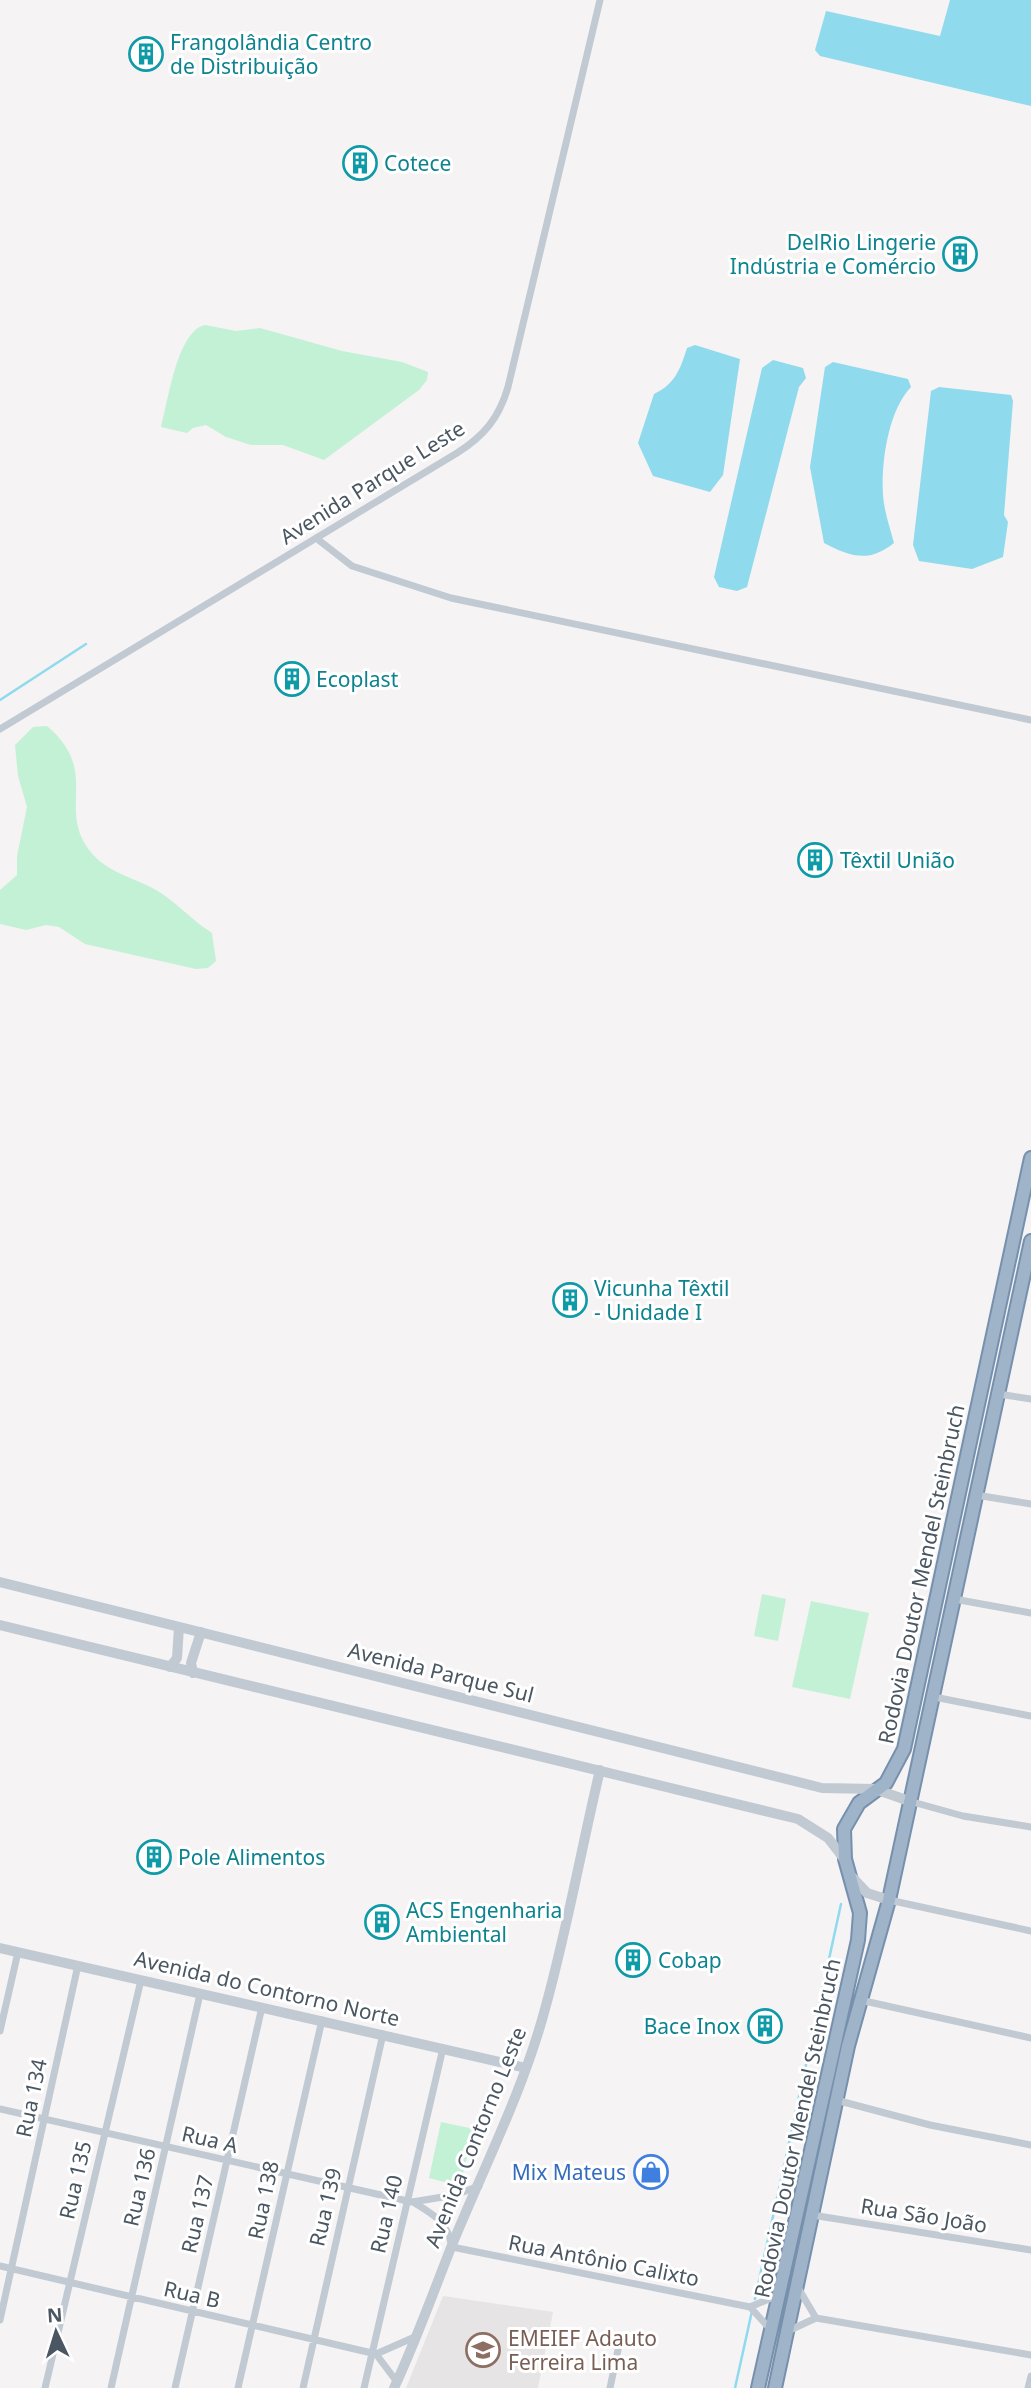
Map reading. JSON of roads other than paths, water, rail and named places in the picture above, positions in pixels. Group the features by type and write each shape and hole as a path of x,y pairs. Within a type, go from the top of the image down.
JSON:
{"highway":[{"name":"Rodovia Doutor Mendel Steinbruch","path":"758,2388 858,1940 860,1913 845,1859 844,1829 859,1803 886,1783 899,1762 912,1718 1031,1158"},
{"name":"Rodovia Doutor Mendel Steinbruch","path":"775,2388 836,2100 860,2000 889,1900 998,1394 1026,1293 1031,1241"}],"street":[{"name":"Avenida Parque Leste","path":"0,729 472,444 485,432 502,407 600,0"},
{"path":"316,538 352,566 451,598 1031,720"},
{"path":"998,1394 1031,1399"},
{"path":"976,1495 1031,1504"},
{"name":"Avenida Parque Sul","path":"0,1582 822,1788 875,1789 909,1801"},
{"path":"954,1599 1031,1613"},
{"path":"0,1625 799,1819 828,1838 845,1859 859,1886 867,1893 1031,1931"},
{"path":"170,1667 177,1658 178,1627"},
{"path":"194,1673 191,1664 201,1632"},
{"path":"934,1697 1031,1716"},
{"name":"Avenida Contorno Leste","path":"395,2385 480,2185 526,2068 546,2008 600,1770"},
{"path":"909,1801 963,1816 1031,1828"},
{"name":"Avenida do Contorno Norte","path":"0,1948 526,2068"},
{"path":"0,2031 18,1952"},
{"name":"Rua 134","path":"0,2320 78,1965"},
{"name":"Rua 135","path":"45,2388 141,1980"},
{"name":"Rua 136","path":"111,2388 200,1994"},
{"path":"860,2000 1031,2038"},
{"name":"Rua 137","path":"175,2388 262,2007"},
{"name":"Rua 138","path":"239,2388 322,2020"},
{"name":"Rua 139","path":"303,2388 383,2034"},
{"name":"Rua 140","path":"365,2388 410,2202 443,2048"},
{"path":"836,2100 930,2125 1031,2144"},
{"name":"Rua A","path":"0,2109 410,2202 440,2220 447,2228 452,2246"},
{"name":"Rua A","path":"410,2202 456,2195 480,2185"},
{"name":"Rua São João","path":"812,2216 1031,2250"},
{"name":"Rua Antônio Calixto","path":"452,2246 750,2307"},
{"name":"Rua B","path":"0,2266 374,2353"},
{"path":"797,2286 816,2318"},
{"path":"772,2330 750,2307 780,2294"},
{"path":"788,2331 816,2318 1031,2355"},
{"path":"395,2385 374,2353 418,2336"},
{"path":"610,2388 618,2350"},
{"path":"1028,2388 1031,2376"}],"water":[{"path":"950,0 1031,0 1031,106 820,56 815,50 826,11 940,36"},
{"path":"695,345 740,359 723,475 710,492 653,476 638,443 654,394 672,381 687,348"},
{"path":"773,360 803,368 806,378 799,387 747,587 737,591 719,587 714,577 762,368"},
{"path":"833,362 908,379 911,387 897,410 885,453 884,501 894,543 868,555 843,552 824,543 810,467 825,367"},
{"path":"939,387 1011,395 1013,401 1004,515 1008,522 1003,557 972,569 919,561 913,545 931,391"}],"waterway":[{"path":"0,700 86,644"},
{"path":"755,2299 841,1904"},
{"path":"735,2388 752,2311"}],"place":[{"name":"Frangolândia Centro de Distribuição","path":"146,54"},
{"name":"Cotece","path":"360,163"},
{"name":"DelRio Lingerie Indústria e Comércio","path":"960,254"},
{"name":"Ecoplast","path":"292,679"},
{"name":"Têxtil União","path":"815,860"},
{"name":"Vicunha Têxtil - Unidade I","path":"570,1300"},
{"name":"Pole Alimentos","path":"154,1857"},
{"name":"ACS Engenharia Ambiental","path":"382,1922"},
{"name":"Cobap","path":"633,1960"},
{"name":"Bace Inox","path":"765,2026"},
{"name":"Mix Mateus","path":"651,2172"},
{"name":"EMEIEF Adauto Ferreira Lima","path":"483,2350"}]}
